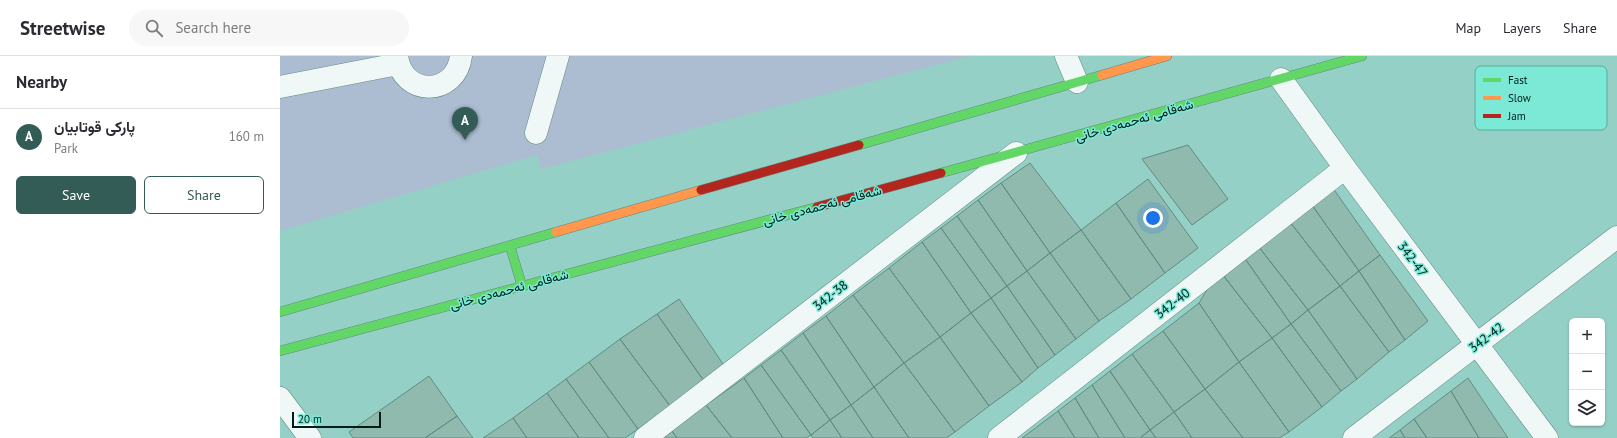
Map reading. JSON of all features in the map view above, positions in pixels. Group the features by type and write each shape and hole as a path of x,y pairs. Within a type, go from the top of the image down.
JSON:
{"main road":[{"path":"280,312 1168,56"},
{"name":"شەقامی ئەحمەدی خانی","path":"280,351 1016,153 1362,56"},
{"path":"510,246 522,286"}],"street":[{"path":"280,87 397,60 402,73 409,80 418,85 428,87 438,86 446,82 454,75 459,67 461,56"},
{"path":"536,133 558,56"},
{"path":"1066,56 1077,82"},
{"name":"342-47","path":"1280,79 1547,438"},
{"name":"342-38","path":"645,438 1016,153"},
{"name":"342-40","path":"998,438 1345,168"},
{"name":"342-42","path":"1354,438 1617,237"},
{"path":"280,398 310,438"}],"shaded area":[{"path":"280,56 970,56 541,169 537,155 280,231"}],"building":[{"path":"1188,145 1228,199 1192,225 1142,159"},
{"path":"1030,163 1081,230 1050,253 1001,183"},
{"path":"1148,179 1198,248 1165,273 1116,203"},
{"path":"1001,183 1050,253 1027,271 978,200"},
{"path":"1330,184 1380,255 1359,271 1309,201"},
{"path":"978,200 1027,271 1007,286 957,216"},
{"path":"1309,201 1359,271 1340,286 1286,217"},
{"path":"1116,203 1165,273 1131,299 1081,230"},
{"path":"957,216 1007,286 991,298 941,228"},
{"path":"1286,217 1340,286 1308,310 1255,242"},
{"path":"941,228 991,298 971,313 922,242"},
{"path":"1081,230 1131,299 1099,321 1050,253"},
{"path":"922,242 971,313 940,337 889,268"},
{"path":"1255,242 1308,310 1291,324 1241,253"},
{"path":"1050,253 1099,321 1076,339 1027,271"},
{"path":"1241,253 1291,324 1272,338 1219,270"},
{"path":"1380,255 1428,321 1405,340 1359,271"},
{"path":"889,268 940,337 904,363 853,295"},
{"path":"1219,270 1272,338 1239,362 1199,303"},
{"path":"1027,271 1076,339 1055,355 1007,286"},
{"path":"1359,271 1405,340 1389,352 1340,286"},
{"path":"1007,286 1055,355 1038,368 991,298"},
{"path":"1340,286 1389,352 1357,379 1308,310"},
{"path":"853,295 904,363 874,387 826,316"},
{"path":"991,298 1038,368 1022,382 971,313"},
{"path":"679,299 725,367 704,381 657,314"},
{"path":"1199,303 1239,362 1205,389 1163,331"},
{"path":"1308,310 1357,379 1341,391 1291,324"},
{"path":"971,313 1022,382 989,406 940,337"},
{"path":"657,314 704,381 670,406 620,339"},
{"path":"826,316 874,387 851,405 803,333"},
{"path":"1291,324 1341,391 1322,407 1272,338"},
{"path":"1163,331 1205,389 1174,412 1132,354"},
{"path":"803,333 851,405 830,420 781,350"},
{"path":"940,337 989,406 955,432 904,363"},
{"path":"1272,338 1322,407 1289,432 1239,362"},
{"path":"620,339 670,406 638,429 589,362"},
{"path":"781,350 830,420 811,435 761,365"},
{"path":"1132,354 1174,412 1150,430 1110,371"},
{"path":"589,362 638,429 625,438 609,438 566,379"},
{"path":"1239,362 1289,432 1279,438 1243,438 1205,389"},
{"path":"904,363 955,432 946,438 909,438 874,387"},
{"path":"761,365 811,435 806,438 783,438 744,378"},
{"path":"1110,371 1150,430 1140,438 1125,438 1092,385"},
{"path":"429,376 457,416 425,438 353,438 349,432"},
{"path":"744,378 783,438 732,438 706,405"},
{"path":"1468,378 1508,438 1479,438 1451,391"},
{"path":"566,379 609,438 579,438 547,393"},
{"path":"1092,385 1125,438 1099,438 1075,398"},
{"path":"874,387 909,438 873,438 851,405"},
{"path":"1205,389 1243,438 1192,438 1174,412"},
{"path":"1451,391 1479,438 1427,438 1414,419"},
{"path":"547,393 579,438 527,438 513,418"},
{"path":"1075,398 1099,438 1075,438 1058,411"},
{"path":"706,405 732,438 677,438 672,431"},
{"path":"851,405 873,438 842,438 830,420"},
{"path":"1058,411 1075,438 1022,438"},
{"path":"1174,412 1192,438 1156,438 1150,430"},
{"path":"457,416 473,438 425,438"},
{"path":"513,418 527,438 483,438"},
{"path":"1414,419 1427,438 1405,438 1400,430"},
{"path":"830,420 842,438 813,438 811,435"},
{"path":"1150,430 1156,438 1140,438"},
{"path":"1400,430 1405,438 1389,438"},
{"path":"672,431 677,438 662,438"}],"traffic: fast":[{"path":"941,173 1362,56"},
{"path":"859,145 1102,75"},
{"path":"280,351 817,207"},
{"path":"280,312 556,232"},
{"path":"510,246 522,286"}],"traffic: slow":[{"path":"1102,75 1167,56"},
{"path":"556,232 701,190"}],"traffic: jam":[{"path":"701,190 859,145"},
{"path":"817,207 941,173"}],"place":[{"name":"پارکی قوتابیان","path":"465,140"}]}
